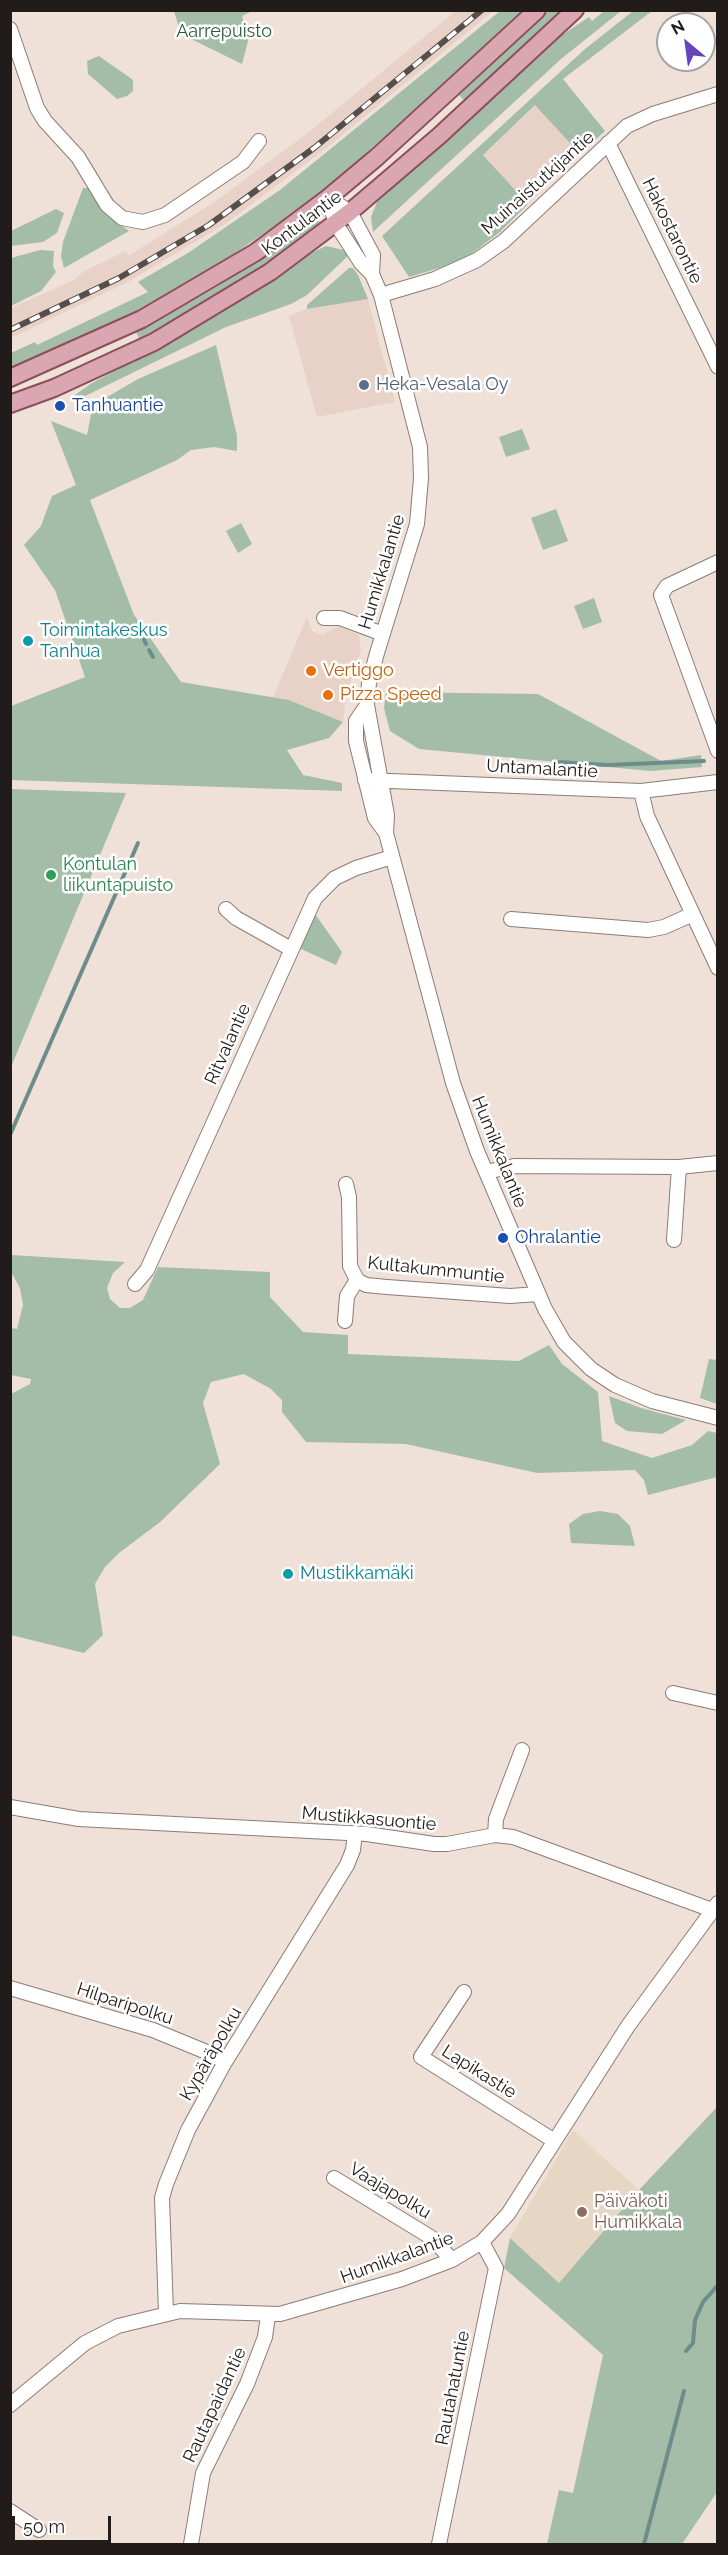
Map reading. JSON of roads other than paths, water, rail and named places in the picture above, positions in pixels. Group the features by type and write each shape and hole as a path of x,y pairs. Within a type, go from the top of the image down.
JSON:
{"main road":[{"name":"Kontulantie","path":"10,378 82,348 198,287 256,252 328,198 377,157 537,10"},
{"name":"Kontulantie","path":"10,404 54,388 154,342 270,272 350,212 438,136 575,10"}],"street":[{"path":"10,29 32,96 41,115 78,157 107,205 122,219 143,222 165,214 243,162 259,141"},
{"name":"Muinaistutkijantie","path":"381,295 435,279 482,257 504,241 608,143 639,120 717,94"},
{"name":"Hakostarontie","path":"608,143 717,367"},
{"name":"Humikkalantie","path":"328,198 350,212 373,255 372,274"},
{"name":"Humikkalantie","path":"328,198 336,224 361,263 372,274 381,295 420,447 421,478 417,524 369,683 367,705 387,815 386,833 453,1083 486,1172 538,1294 564,1342 591,1369 632,1393 715,1417"},
{"path":"717,562 662,591 662,600 668,618 717,751"},
{"path":"324,618 340,618 383,634"},
{"name":"Humikkalantie","path":"367,705 356,721 356,741 375,818 386,833"},
{"name":"Untamalantie","path":"365,780 641,791 717,782"},
{"path":"641,791 647,816 717,968"},
{"name":"Ritvalantie","path":"135,1284 147,1270 315,898 324,888 356,868 392,857"},
{"path":"226,909 236,918 291,949"},
{"path":"511,919 648,930 664,927 693,914"},
{"path":"486,1172 514,1166 679,1167 717,1163"},
{"path":"674,1240 679,1167"},
{"name":"Kultakummuntie","path":"346,1184 349,1197 350,1266 357,1280 366,1285 399,1288 510,1296 538,1294"},
{"path":"345,1321 347,1296 357,1280"},
{"path":"673,1693 717,1703"},
{"path":"495,1835 496,1819 522,1750"},
{"name":"Mustikkasuontie","path":"10,1807 79,1819 355,1833 447,1844 495,1835 525,1840 715,1907"},
{"name":"Kypäräpolku","path":"166,2313 162,2198 188,2130 225,2062 347,1865 353,1850 355,1833"},
{"name":"Humikkalantie","path":"10,2405 85,2343 118,2326 166,2313 199,2311 268,2316 360,2292 452,2260 482,2242 508,2214 553,2140 628,2026 715,1907"},
{"name":"Hilparipolku","path":"10,1988 153,2030 225,2062"},
{"name":"Lapikastie","path":"464,1992 421,2057 553,2140"},
{"name":"Vaajapolku","path":"334,2178 432,2238 452,2260"},
{"name":"Rautahatuntie","path":"439,2544 496,2268 482,2242"},
{"name":"Rautapaidantie","path":"190,2544 203,2474 247,2384 265,2337 268,2316"},
{"path":"10,2511 39,2530"}],"waterway":[{"path":"142,635 146,644"},
{"path":"149,650 153,657"},
{"path":"559,762 607,765 704,761"},
{"path":"10,1135 138,843"},
{"path":"686,2351 693,2343 695,2320 703,2302 718,2285"},
{"path":"644,2544 684,2391"}],"railway":[{"path":"10,330 119,278 209,225 314,148 482,10"}],"place":[{"name":"Heka-Vesala Oy","path":"364,385"},
{"name":"Tanhuantie","path":"60,406"},
{"name":"Toimintakeskus Tanhua","path":"28,641"},
{"name":"Vertiggo","path":"311,671"},
{"name":"Pizza Speed","path":"328,695"},
{"name":"Kontulan liikuntapuisto","path":"51,875"},
{"name":"Ohralantie","path":"503,1238"},
{"name":"Mustikkamäki","path":"288,1574"},
{"name":"Päiväkoti Humikkala","path":"582,2212"}],"park label":[{"name":"Aarrepuisto","path":"224,32"}]}
